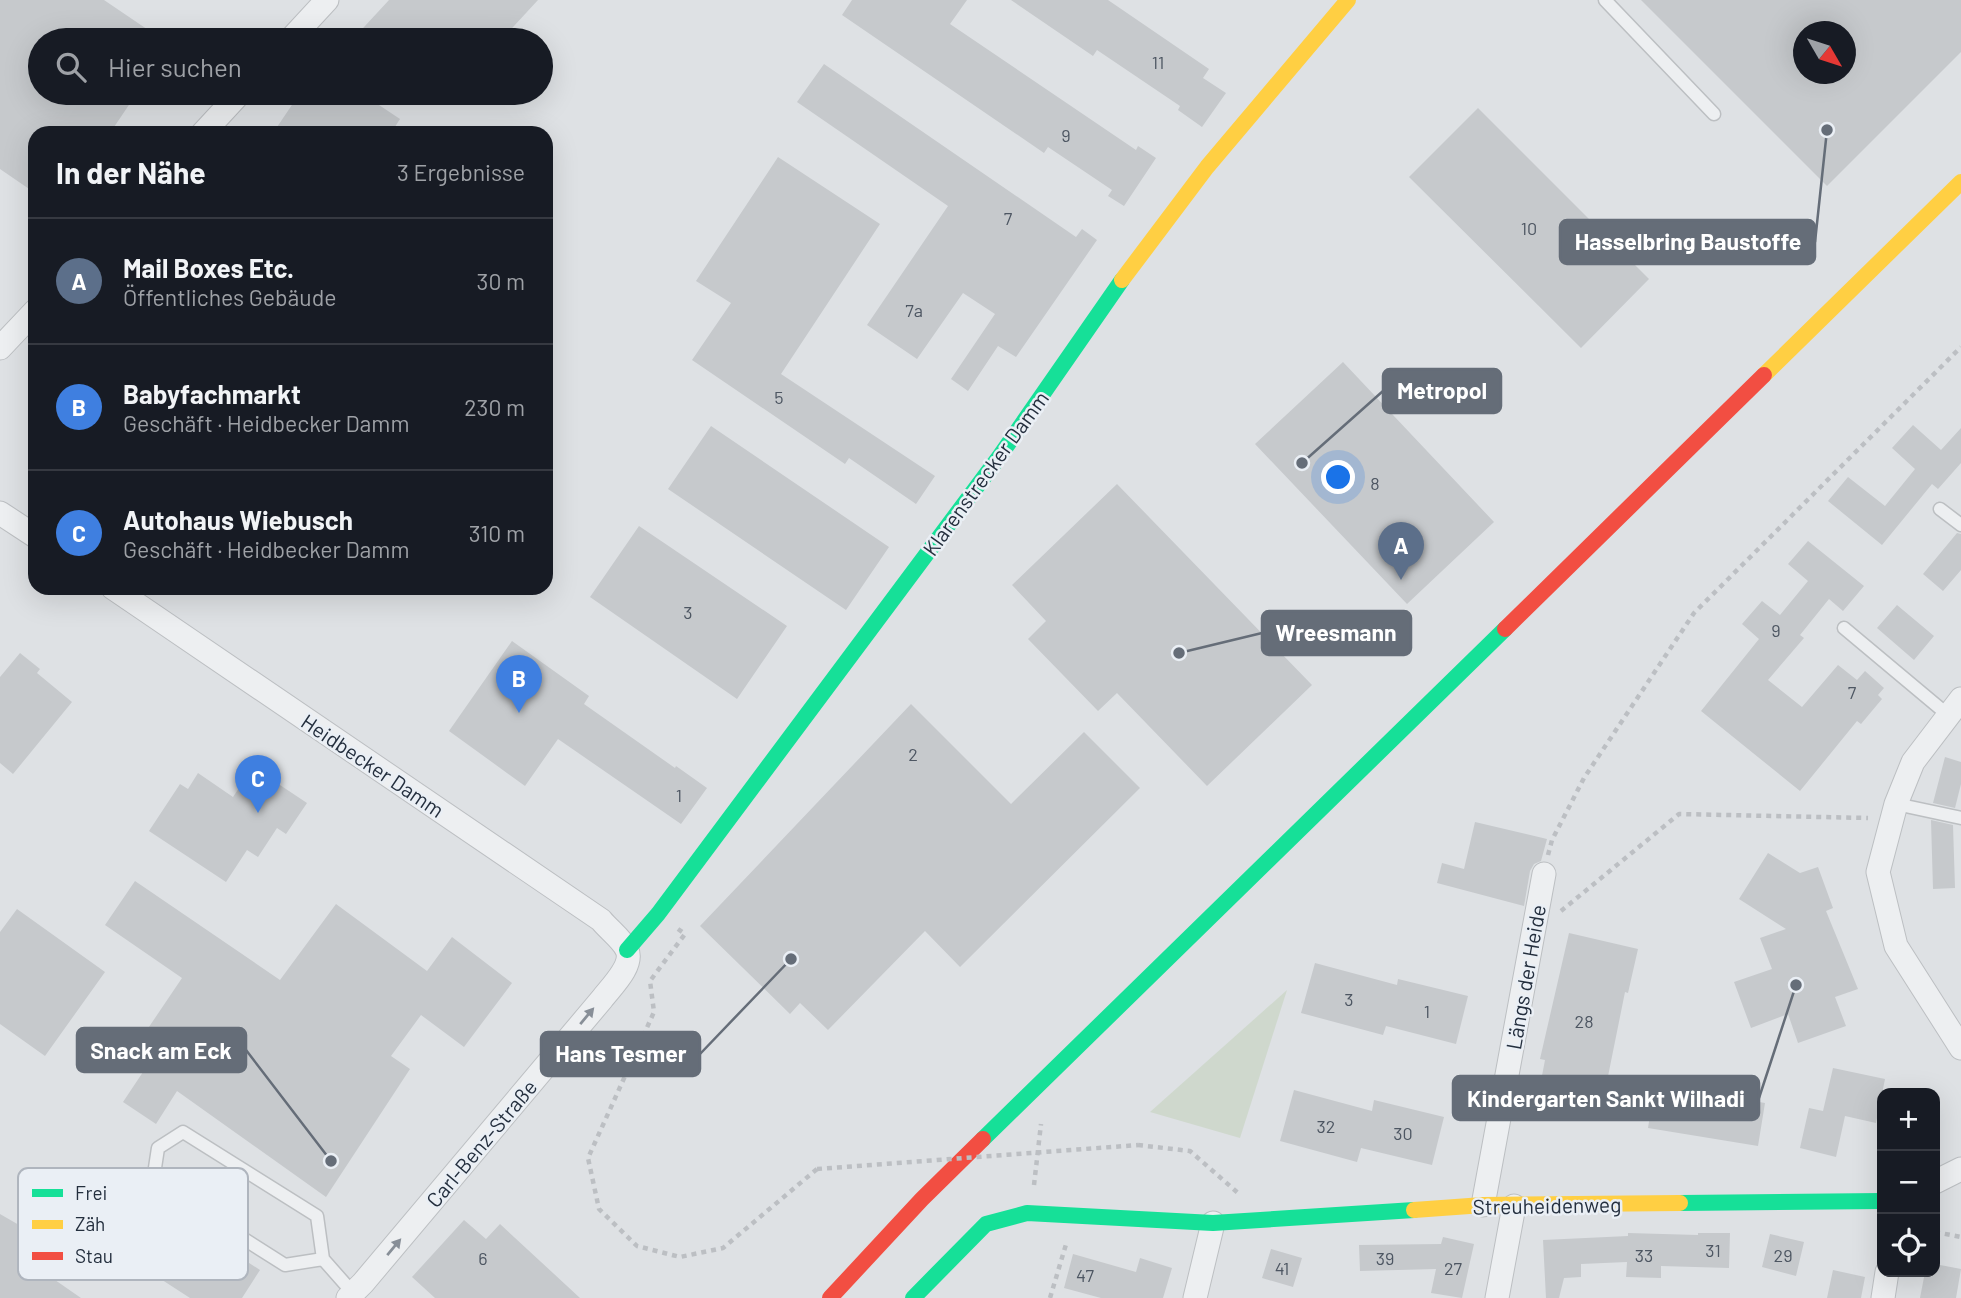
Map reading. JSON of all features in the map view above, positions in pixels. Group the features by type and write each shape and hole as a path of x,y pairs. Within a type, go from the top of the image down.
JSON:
{"street":[{"path":"301,28 327,0"},
{"name":"Klarenstrecker Damm","path":"627,950 658,914 999,457 1108,298 1208,167 1348,0"},
{"path":"209,126 229,105"},
{"path":"830,1298 922,1199 1961,182"},
{"path":"0,348 28,318"},
{"path":"0,513 28,531"},
{"name":"Heidbecker Damm","path":"123,595 601,920 627,950"},
{"path":"1957,705 1913,762 1894,811 1878,872 1896,947 1961,1048"},
{"name":"Längs der Heide","path":"1483,1205 1544,874"},
{"name":"Carl-Benz-Straße","path":"351,1296 601,999 625,968 628,961 627,950"},
{"path":"1940,1180 1961,1169"},
{"path":"832,1273 922,1199"},
{"name":"Streuheidenweg","path":"913,1298 986,1224 1027,1213 1213,1223 1483,1205 1877,1201"},
{"path":"1497,1298 1514,1206"},
{"path":"1195,1298 1213,1223"},
{"path":"1883,1298 1886,1277"}],"lane":[{"path":"1605,0 1714,114"},
{"path":"1940,509 1961,526"},
{"path":"1844,628 1957,705"},
{"path":"1894,811 1961,818"},
{"path":"155,1168 158,1148 183,1132 240,1168"},
{"path":"248,1173 317,1216 323,1259 351,1296"},
{"path":"248,1241 285,1265 323,1259"}],"path":[{"path":"1544,874 1552,840 1584,778 1695,612 1961,347"},
{"path":"1533,933 1679,814 1894,811"},
{"path":"658,914 685,934 650,981 653,1012 588,1158 599,1209 637,1246 680,1256 723,1248 817,1170 1139,1145 1190,1151 1238,1194"},
{"path":"1050,1298 1076,1214"},
{"path":"1940,1233 1961,1237"}],"shaded area":[{"path":"1287,990 1240,1138 1150,1112"}],"building":[{"path":"0,0 104,0 145,28 28,28 28,105 129,105 115,126 28,126 28,188 0,169"},
{"path":"389,0 538,0 512,28 363,28"},
{"path":"852,0 967,0 950,24 1136,150 1138,146 1156,158 1124,206 1108,196 1112,190 1048,147 1044,153 842,15"},
{"path":"1011,0 1108,0 1209,69 1203,78 1226,93 1202,127 1178,110 1180,106 1097,50 1093,56"},
{"path":"1641,0 1961,0 1961,52 1827,186"},
{"path":"824,64 1076,237 1082,229 1097,240 1016,357 998,346 968,391 951,379 995,314 963,293 917,359 867,325 948,206 797,102"},
{"path":"292,105 379,105 400,119 396,126 278,126"},
{"path":"1478,108 1649,279 1581,348 1409,177"},
{"path":"778,157 880,224 781,374 935,476 916,504 849,458 845,464 692,360 731,303 696,281"},
{"path":"1343,362 1494,522 1407,604 1255,444"},
{"path":"1913,425 1941,450 1961,428 1961,463 1938,489 1932,484 1882,545 1828,501 1848,477 1885,506 1915,469 1892,448"},
{"path":"711,426 889,547 846,610 668,489"},
{"path":"1117,484 1312,685 1207,786 1117,693 1098,711 1028,639 1046,621 1012,585"},
{"path":"639,526 787,626 737,699 590,597"},
{"path":"1957,533 1961,534 1961,570 1943,591 1923,574"},
{"path":"1808,541 1864,586 1843,611 1829,599 1800,635 1804,638 1768,680 1802,707 1838,665 1857,680 1865,671 1884,688 1878,695 1882,699 1861,724 1857,721 1800,791 1701,711 1759,639 1742,624 1762,601 1780,615 1808,581 1788,564"},
{"path":"1897,605 1934,636 1914,660 1877,628"},
{"path":"512,641 589,696 584,704 707,788 681,824 558,739 525,786 449,731"},
{"path":"20,653 40,669 37,673 72,702 13,774 0,763 0,677"},
{"path":"911,704 1011,804 1084,732 1140,788 960,967 925,931 828,1030 800,1003 790,1014 700,926"},
{"path":"1945,757 1961,762 1961,784 1955,808 1933,803"},
{"path":"253,767 307,803 286,834 277,828 258,857 247,850 226,882 149,831 180,784 188,789 198,773 233,797"},
{"path":"1931,820 1953,825 1955,888 1933,889"},
{"path":"1475,822 1547,839 1541,861 1534,864 1530,871 1524,906 1437,883 1442,863 1464,869"},
{"path":"1768,853 1800,873 1818,867 1833,908 1826,911 1858,989 1835,997 1846,1026 1798,1043 1788,1014 1751,1028 1734,982 1772,969 1760,938 1786,929 1739,899"},
{"path":"135,881 280,980 336,904 427,971 452,937 512,983 464,1047 421,1015 391,1056 410,1069 326,1197 177,1091 156,1124 123,1102 145,1069 128,1058 182,978 105,925"},
{"path":"17,909 105,972 45,1056 0,1024 0,932"},
{"path":"1569,933 1638,949 1628,993 1625,992 1603,1101 1582,1097 1582,1090 1541,1081 1545,1060 1540,1059"},
{"path":"1315,963 1397,985 1398,979 1468,996 1456,1044 1386,1026 1383,1035 1301,1013"},
{"path":"1833,1068 1885,1079 1883,1088 1877,1088 1876,1123 1845,1116 1836,1157 1800,1148 1809,1108 1823,1111"},
{"path":"1655,1084 1765,1103 1758,1146 1648,1128"},
{"path":"1294,1090 1372,1111 1374,1100 1444,1117 1432,1165 1361,1148 1357,1162 1280,1141"},
{"path":"0,1214 18,1224 18,1280 55,1280 81,1298 0,1298"},
{"path":"464,1220 486,1239 500,1224 580,1298 435,1298 412,1277"},
{"path":"1628,1233 1730,1233 1729,1268 1661,1266 1661,1278 1626,1277 1627,1262 1581,1264 1581,1277 1564,1278 1559,1298 1546,1298 1543,1240 1628,1236"},
{"path":"1770,1234 1804,1242 1796,1276 1762,1267"},
{"path":"1443,1237 1474,1244 1462,1298 1431,1293 1436,1269 1360,1271 1359,1245 1441,1244"},
{"path":"1271,1249 1302,1258 1293,1287 1262,1278"},
{"path":"1073,1254 1136,1272 1140,1258 1172,1268 1163,1298 1101,1298 1064,1288"},
{"path":"248,1262 260,1270 242,1298 190,1298 162,1280 248,1280"},
{"path":"1940,1265 1961,1269 1956,1298 1920,1298 1924,1277 1940,1277"},
{"path":"1833,1270 1865,1277 1861,1298 1827,1298"}],"traffic: fast":[{"path":"627,950 658,914 999,457 1122,280"},
{"path":"983,1139 1505,629"},
{"path":"1680,1203 1877,1201"},
{"path":"913,1298 986,1224 1027,1213 1213,1223 1414,1210"}],"traffic: slow":[{"path":"1122,280 1207,167 1348,0"},
{"path":"1764,375 1961,182"},
{"path":"1414,1210 1483,1205 1680,1203"}],"traffic: jam":[{"path":"1505,629 1764,375"},
{"path":"830,1298 922,1199 983,1139"}],"place":[{"name":"Hasselbring Baustoffe","path":"1827,130"},
{"name":"Metropol","path":"1302,463"},
{"name":"Mail Boxes Etc.","path":"1401,580"},
{"name":"Wreesmann","path":"1179,653"},
{"name":"Babyfachmarkt","path":"519,713"},
{"name":"Autohaus Wiebusch","path":"258,813"},
{"name":"Hans Tesmer","path":"791,959"},
{"name":"Kindergarten Sankt Wilhadi","path":"1796,985"},
{"name":"Snack am Eck","path":"331,1161"}]}
